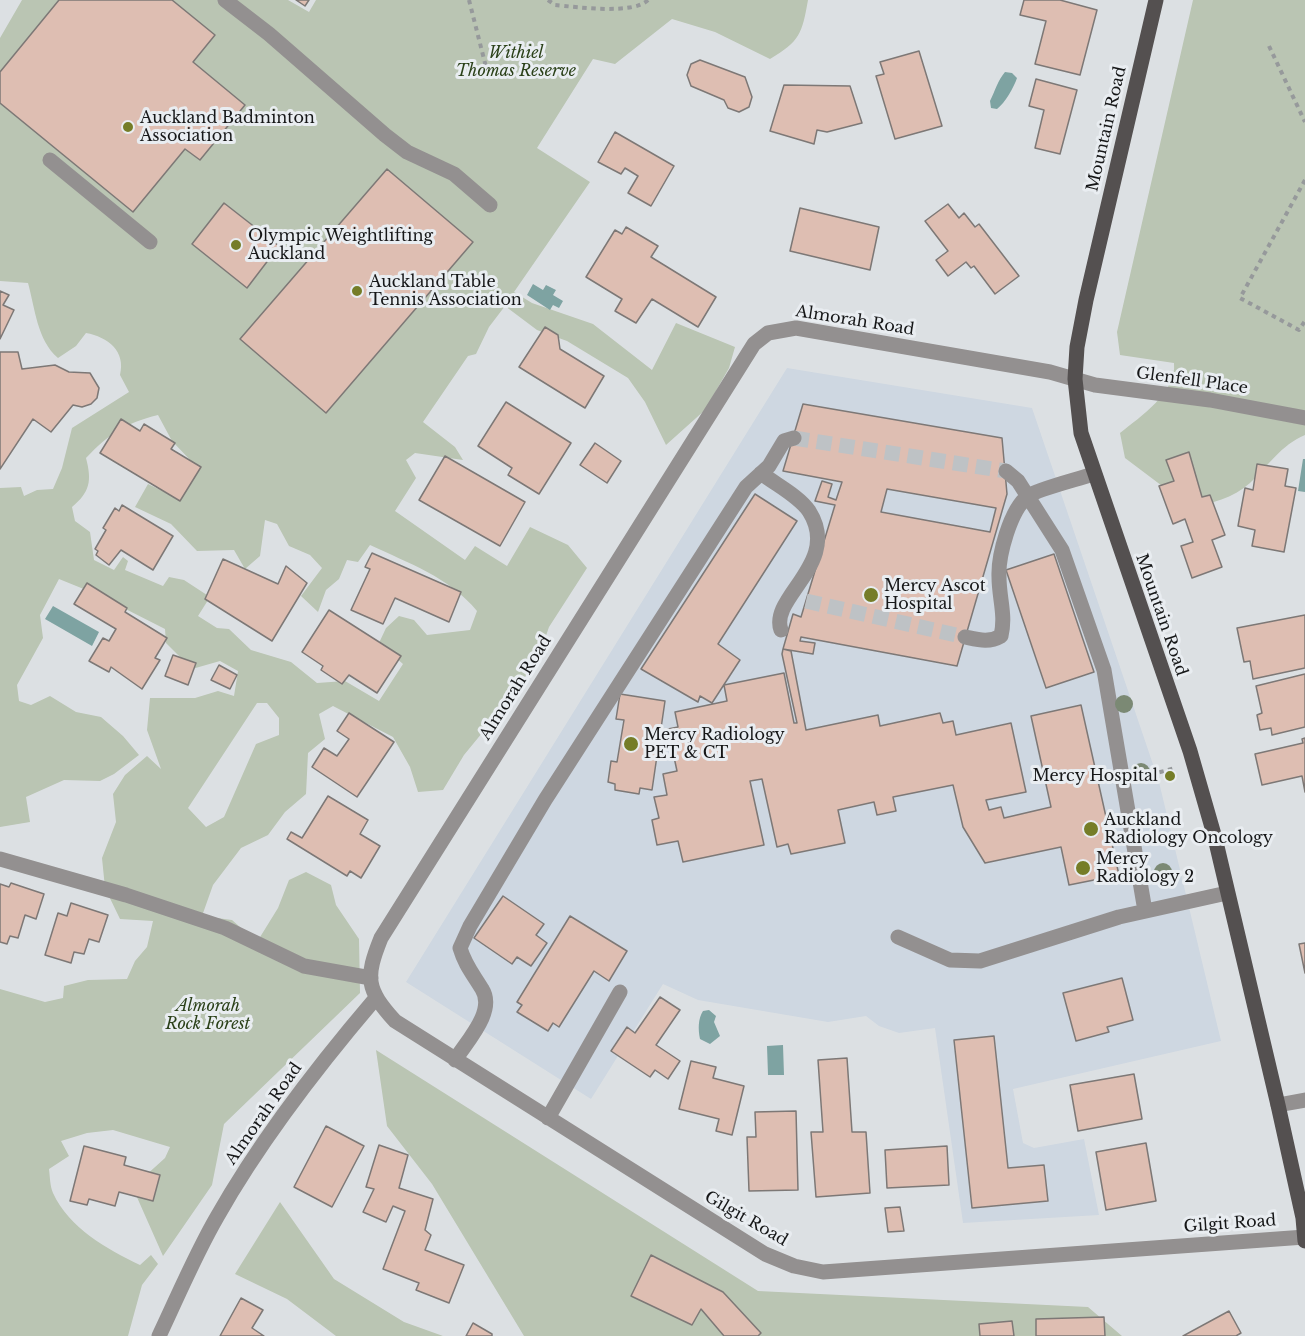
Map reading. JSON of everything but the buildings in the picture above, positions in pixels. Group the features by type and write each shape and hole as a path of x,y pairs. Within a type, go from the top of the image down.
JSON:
{"main road":[{"name":"Mountain Road","path":"1155,0 1077,347 1075,379 1081,433 1093,474 1193,763 1215,837 1278,1105 1305,1239"}],"street":[{"path":"225,0 269,34 385,135 407,152 454,174 490,205"},
{"path":"50,160 150,242"},
{"name":"Almorah Road","path":"159,1336 217,1217 256,1153 331,1049 375,999 371,978 373,958 381,938 754,344 768,333 796,328 1050,372 1075,379"},
{"name":"Glenfell Place","path":"1075,379 1095,385 1210,400 1305,418"},
{"path":"455,1059 487,1010 484,992 465,966 460,948 470,926 545,800 746,487 769,466 784,441 794,438"},
{"path":"1006,471 1018,481 1062,550 1104,670 1145,911"},
{"path":"761,473 808,509 818,528 818,545 799,598 780,614 778,623 781,630"},
{"path":"965,637 984,641 994,640 1001,636 1005,620 999,574 1005,540 1010,523 1028,496 1093,474"},
{"path":"0,859 126,895 225,928 304,966 371,978"},
{"path":"898,937 950,960 980,962 1145,911 1227,893"},
{"path":"548,1118 620,992"},
{"name":"Gilgit Road","path":"375,999 394,1021 765,1254 794,1266 823,1272 1305,1239"},
{"path":"1278,1105 1305,1100"}],"path":[{"path":"469,0 486,68"},
{"path":"548,0 555,5 627,9 644,4 648,0"},
{"path":"1269,46 1305,122"},
{"path":"1305,180 1240,298 1299,330 1305,321"},
{"path":"1123,782 1193,763"}],"shaded area":[{"name":"Mercy Ascot Hospital","path":"787,368 1032,408 1159,782 1221,1041 1013,1089 1023,1143 1034,1148 1084,1139 1099,1215 963,1223 935,1028 899,1033 879,1026 866,1016 828,1022 698,1000 663,984 591,1099 406,982"}],"green space":[{"name":"Almorah Rock Forest","path":"22,0 288,0 309,12 316,0 808,0 798,36 788,47 770,59 715,32 672,19 615,64 593,59 537,148 590,182 514,292 532,303 593,324 652,370 676,323 735,347 729,368 705,410 666,445 645,402 628,378 567,341 537,330 505,306 489,327 476,354 468,356 423,422 455,447 463,460 415,453 406,460 416,478 395,511 465,560 475,546 507,566 530,527 568,545 587,568 549,627 540,653 519,688 464,755 443,790 418,792 410,767 393,737 333,706 319,714 325,739 308,753 306,794 285,812 268,835 241,848 213,885 202,916 232,920 257,942 278,908 289,880 306,872 331,885 336,905 359,939 360,993 224,1124 212,1185 163,1256 136,1195 144,1177 165,1158 170,1147 113,1130 87,1133 61,1141 69,1156 49,1169 53,1193 69,1217 90,1236 127,1259 140,1265 151,1255 158,1264 142,1285 128,1336 0,1336 0,989 45,1002 63,998 64,986 88,980 127,979 135,961 147,947 153,921 120,919 105,888 102,858 116,822 113,794 125,775 147,756 161,769 147,730 150,698 195,698 218,691 234,696 238,671 220,661 192,669 166,643 165,629 96,594 59,579 40,615 43,638 17,685 19,701 31,705 50,696 76,712 101,717 123,736 139,755 114,774 100,781 64,780 26,797 30,822 0,827 0,488 21,487 24,496 37,490 53,489 62,468 72,428 129,392 120,375 120,359 114,346 86,333 76,346 58,358 51,351 41,333 28,283 0,281 0,38","holes":["158,415 172,441 194,464 179,499 148,484 135,507 171,524 197,551 234,550 245,569 260,556 265,520 277,524 289,546 310,555 322,568 301,596 318,612 326,590 339,579 347,560 358,562 370,545 427,572 466,599 477,611 470,630 427,635 414,620 399,616 386,628 379,643 403,664 379,701 345,681 317,683 291,662 251,650 229,629 217,628 198,616 210,597 184,580 169,577 163,586 125,570 128,561 123,557 114,570 94,560 90,532 75,521 72,507 83,496 88,486 89,473 86,458 118,430","257,703 267,703 279,718 279,735 256,744 224,817 206,827 188,808"]},
{"path":"1193,0 1305,0 1305,435 1289,444 1250,483 1236,493 1214,502 1190,507 1125,458 1120,433 1164,394 1170,384 1174,363 1120,355 1117,332"},
{"path":"376,1050 758,1291 1088,1307 1122,1336 524,1336 432,1184 387,1126"},
{"path":"280,1202 334,1279 404,1322 443,1336 336,1336 287,1299 235,1274"}],"water":[{"path":"1005,72 1012,73 1017,78 1016,82 1000,106 997,109 991,108 990,101"},
{"path":"533,284 543,290 546,285 556,290 553,295 563,301 559,308 553,305 550,310 527,295"},
{"path":"1303,459 1305,459 1305,492 1298,491"},
{"path":"53,606 99,632 92,646 45,619"},
{"path":"709,1010 716,1016 714,1022 720,1036 710,1044 700,1039 699,1028 703,1011"},
{"path":"783,1045 784,1075 768,1075 767,1046"}],"tunnel":[{"path":"794,438 1006,471"},
{"path":"806,601 965,637"}],"place":[{"name":"Auckland Badminton Association","path":"128,127"},
{"name":"Olympic Weightlifting Auckland","path":"236,245"},
{"name":"Auckland Table Tennis Association","path":"357,291"},
{"name":"Mercy Ascot Hospital","path":"871,595"},
{"name":"Mercy Radiology PET & CT","path":"631,744"},
{"name":"Mercy Hospital","path":"1170,776"},
{"name":"Auckland Radiology Oncology","path":"1091,829"},
{"name":"Mercy Radiology 2","path":"1083,868"}],"park label":[{"name":"Withiel Thomas Reserve","path":"516,62"}]}
